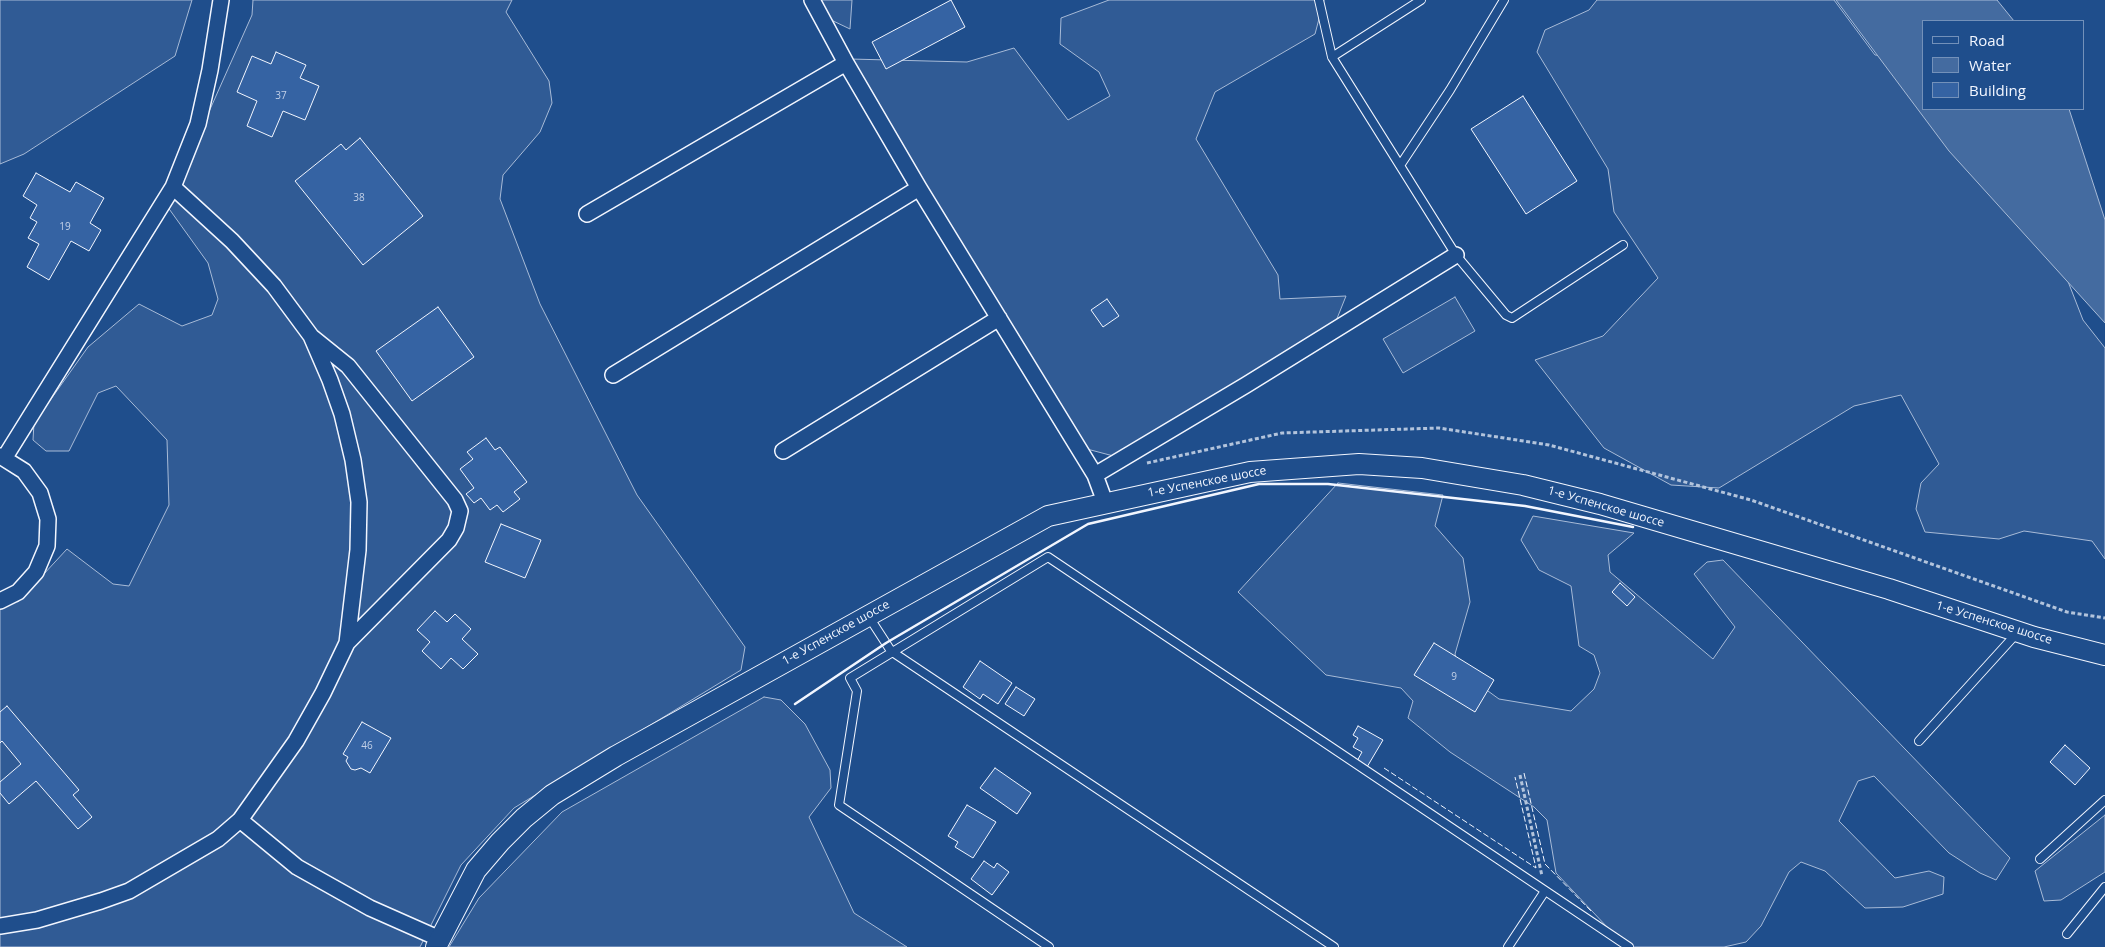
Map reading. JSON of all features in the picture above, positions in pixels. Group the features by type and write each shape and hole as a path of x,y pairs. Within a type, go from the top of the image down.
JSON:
{"main road":[{"name":"1-е Успенское шоссе","path":"438,943 476,870 524,818 552,795 616,756 1048,516 1105,502 1250,472 1359,464 1422,468 1523,485 1600,504 1888,589 2019,632 2105,655"}],"street":[{"path":"0,602 18,592 36,572 47,546 48,519 40,493 24,471 3,456 173,187 198,124 210,70 221,0"},
{"path":"812,0 846,63 919,188 1096,475 1105,502"},
{"path":"587,214 846,63"},
{"path":"173,187 238,247 274,286 311,336 348,366 455,500 460,511 456,528 449,540 347,643"},
{"path":"613,375 919,188"},
{"path":"1096,475 1456,255"},
{"path":"783,450 999,318"},
{"path":"0,926 37,920 130,891 218,839 240,820 296,741 323,693 347,643 358,550 359,502 353,460 342,414 311,336"},
{"path":"240,820 297,867 438,943"}],"lane":[{"path":"1319,0 1332,57 1401,164 1456,255 1506,315 1512,318 1623,245"},
{"path":"1332,57 1421,0"},
{"path":"1401,164 1450,90 1504,0"},
{"path":"1049,947 839,805 857,691 850,678 891,651 1048,557 1629,947"},
{"path":"868,615 891,651 1334,947"},
{"path":"1919,741 2019,632"},
{"path":"2040,859 2105,800"},
{"path":"2067,934 2105,887"},
{"path":"1508,947 1545,891"}],"path":[{"path":"1520,775 1545,891"}],"shaded area":[{"path":"0,0 192,0 175,56 24,154 0,164"},
{"path":"253,0 512,0 506,12 549,81 552,103 540,132 503,175 500,199 540,304 637,495 745,647 741,670 514,808 461,865 420,947 0,947 0,596 3,594 18,602 67,549 113,584 129,586 169,505 167,440 116,386 98,393 69,451 46,451 33,440 34,423 88,347 139,304 182,326 212,315 218,299 208,263 167,206 252,15"},
{"path":"813,0 852,0 850,29 827,18"},
{"path":"1109,0 1324,0 1315,34 1215,92 1196,139 1278,275 1280,299 1346,296 1336,321 1121,458 1087,449 858,83 850,59 967,62 1014,48 1068,120 1110,96 1099,72 1060,44 1061,18"},
{"path":"1597,0 1834,0 1875,55 1922,59 1922,110 1925,110 2041,212 2083,320 2105,348 2105,559 2092,541 2024,531 1999,539 1925,532 1916,509 1921,483 1939,464 1901,395 1854,406 1719,488 1671,485 1604,448 1535,360 1603,336 1658,278 1614,212 1608,169 1537,52 1545,30 1589,10"},
{"path":"1455,297 1475,331 1403,373 1383,339"},
{"path":"1338,483 1443,495 1435,526 1463,558 1470,602 1455,654 1459,670 1499,699 1571,711 1594,689 1600,673 1594,655 1579,646 1571,586 1539,570 1521,540 1533,516 1634,533 1608,555 1610,572 1713,659 1735,627 1694,574 1707,562 1723,560 2010,858 1996,880 1980,873 1949,853 1874,776 1858,781 1839,821 1895,878 1929,871 1944,877 1943,894 1903,907 1865,908 1825,871 1801,862 1789,872 1761,926 1746,942 1724,947 1626,947 1556,873 1547,820 1534,807 1450,752 1408,718 1413,701 1401,688 1326,675 1238,592"},
{"path":"764,697 781,700 805,724 830,770 831,788 809,817 854,913 907,947 449,947 479,898 562,812"},
{"path":"2105,815 2105,872 2061,900 2044,901 2035,871"}],"water":[{"path":"1836,0 1997,0 2013,20 1922,20 1922,110 2069,110 2105,220 2105,323 1949,151"}],"building":[{"path":"951,0 965,27 886,69 872,42"},
{"path":"276,52 306,65 300,78 319,86 305,120 283,111 272,137 247,126 257,101 237,92 252,56 271,64"},
{"path":"1523,96 1577,181 1526,214 1471,129"},
{"path":"360,138 423,216 363,265 295,181 341,144 346,150"},
{"path":"36,173 70,192 76,182 104,198 90,223 101,230 89,251 71,241 49,280 27,267 39,244 28,238 37,222 30,218 37,205 23,196"},
{"path":"1107,299 1119,316 1103,327 1091,310"},
{"path":"438,307 474,357 412,401 376,351"},
{"path":"486,438 495,450 500,447 527,482 514,492 520,499 503,512 497,505 490,510 481,498 474,503 466,494 474,488 460,469 473,459 467,452"},
{"path":"501,524 541,540 525,578 485,562"},
{"path":"1620,583 1635,597 1627,606 1612,592"},
{"path":"435,611 447,622 455,614 471,629 462,639 478,654 463,669 451,658 441,669 422,651 430,642 417,630"},
{"path":"1434,643 1494,680 1475,712 1414,675"},
{"path":"980,661 1012,683 998,704 983,694 980,699 963,687"},
{"path":"1016,687 1035,699 1024,716 1005,704"},
{"path":"7,706 79,790 73,795 92,817 78,829 36,781 9,804 0,793 0,782 21,764 2,741 0,743 0,712"},
{"path":"362,722 391,738 370,773 361,768 351,769 346,761 348,757 343,754"},
{"path":"1358,726 1383,740 1367,767 1357,761 1362,752 1353,747 1358,738 1353,735"},
{"path":"2065,745 2090,768 2075,785 2050,762"},
{"path":"995,768 1031,793 1017,814 980,788"},
{"path":"967,805 996,822 973,858 955,847 958,842 948,836"},
{"path":"984,861 994,868 997,863 1009,872 992,895 971,879"}],"fence":[{"path":"1384,768 1536,868 1515,777"},
{"path":"1524,773 1545,864 1592,912"}],"wall":[{"path":"795,704 886,643 1088,524 1259,484 1328,484 1525,506 1633,527"}]}
